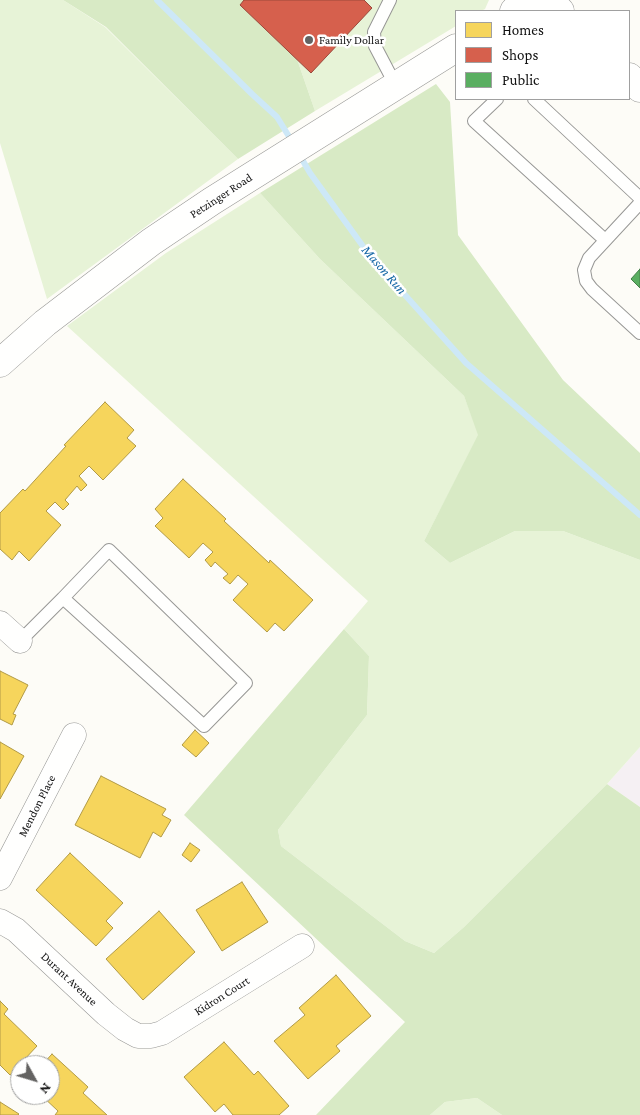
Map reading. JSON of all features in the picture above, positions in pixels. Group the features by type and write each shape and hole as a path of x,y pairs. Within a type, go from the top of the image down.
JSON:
{"street":[{"path":"516,10 532,0"},
{"path":"548,0 559,10"},
{"name":"Petzinger Road","path":"0,363 45,323 151,242 212,201 455,49"},
{"path":"0,622 20,642"},
{"name":"Mendon Place","path":"0,878 74,734"},
{"name":"Durant Avenue","path":"0,921 16,930 106,1014 125,1029 138,1036"},
{"name":"Kidron Court","path":"138,1036 151,1036 162,1033 302,946"}],"lane":[{"path":"390,0 374,32 375,46 396,86"},
{"path":"496,100 474,121 606,240"},
{"path":"535,100 640,198"},
{"path":"640,203 589,258 584,270 586,281 592,289 640,334"},
{"path":"20,642 109,550 246,684 204,726 63,598"}],"shaded area":[{"path":"640,747 640,807 607,784"}],"green space":[{"path":"0,0 63,0 105,27 238,159 47,299 0,143"},
{"path":"63,0 283,0 289,36 315,111 238,159 106,27"},
{"path":"283,0 489,0 483,10 455,10 455,27 315,111 289,36"},
{"path":"436,84 450,102 458,235 563,380 640,453 640,560 563,531 515,531 450,563 424,541 478,435 464,396 320,259 260,193"},
{"path":"260,193 320,259 464,396 479,435 424,541 450,563 515,531 563,531 640,560 640,747 607,784 464,927 434,953 405,941 281,846 278,830 367,715 369,656 344,629 368,601 67,326 166,253"},
{"path":"344,629 369,656 367,715 278,830 281,846 405,941 434,953 464,927 607,784 640,807 640,1115 502,1115 477,1098 445,1102 430,1115 316,1115 405,1022 184,815"},
{"path":"477,1098 502,1115 430,1115 445,1102"}],"building: Homes":[{"path":"105,402 134,430 127,438 136,446 103,480 89,466 79,476 87,485 81,491 77,486 65,500 69,504 63,510 55,502 46,511 61,525 29,561 19,551 12,560 0,549 0,513 23,489 25,491 66,446 64,445"},
{"path":"183,479 269,563 270,560 313,600 284,631 275,623 267,632 233,600 248,584 238,575 230,584 223,578 228,574 215,562 211,567 205,560 213,552 203,543 189,558 155,526 163,518 155,509"},
{"path":"0,671 28,685 13,714 16,715 12,725 0,719"},
{"path":"195,730 209,743 196,757 182,745"},
{"path":"0,742 24,756 0,799"},
{"path":"101,776 166,809 162,815 171,820 161,837 153,832 140,858 75,825"},
{"path":"190,843 200,850 191,862 182,855"},
{"path":"70,853 123,903 106,921 113,928 96,946 36,890"},
{"path":"242,882 268,922 222,951 196,910"},
{"path":"159,911 195,952 143,1000 106,959"},
{"path":"336,975 371,1016 336,1046 340,1051 308,1079 274,1041 305,1015 299,1008"},
{"path":"0,1001 8,1009 4,1014 37,1046 29,1055 10,1055 10,1075 0,1065"},
{"path":"224,1042 254,1075 258,1071 289,1106 279,1115 233,1115 224,1104 215,1112 184,1077"},
{"path":"60,1061 88,1087 83,1093 107,1115 55,1115 58,1111 52,1105 60,1105"},
{"path":"0,1102 19,1114 0,1115"}],"building: Shops":[{"name":"Family Dollar","path":"244,0 364,0 372,8 311,73 240,5"}],"building: Public":[{"path":"640,269 640,288 631,279"}],"waterway":[{"name":"Mason Run","path":"157,0 277,117 293,143"},
{"name":"Mason Run","path":"299,154 310,173 370,256 466,363 640,515"}],"place":[{"name":"Family Dollar","path":"309,40"}]}
